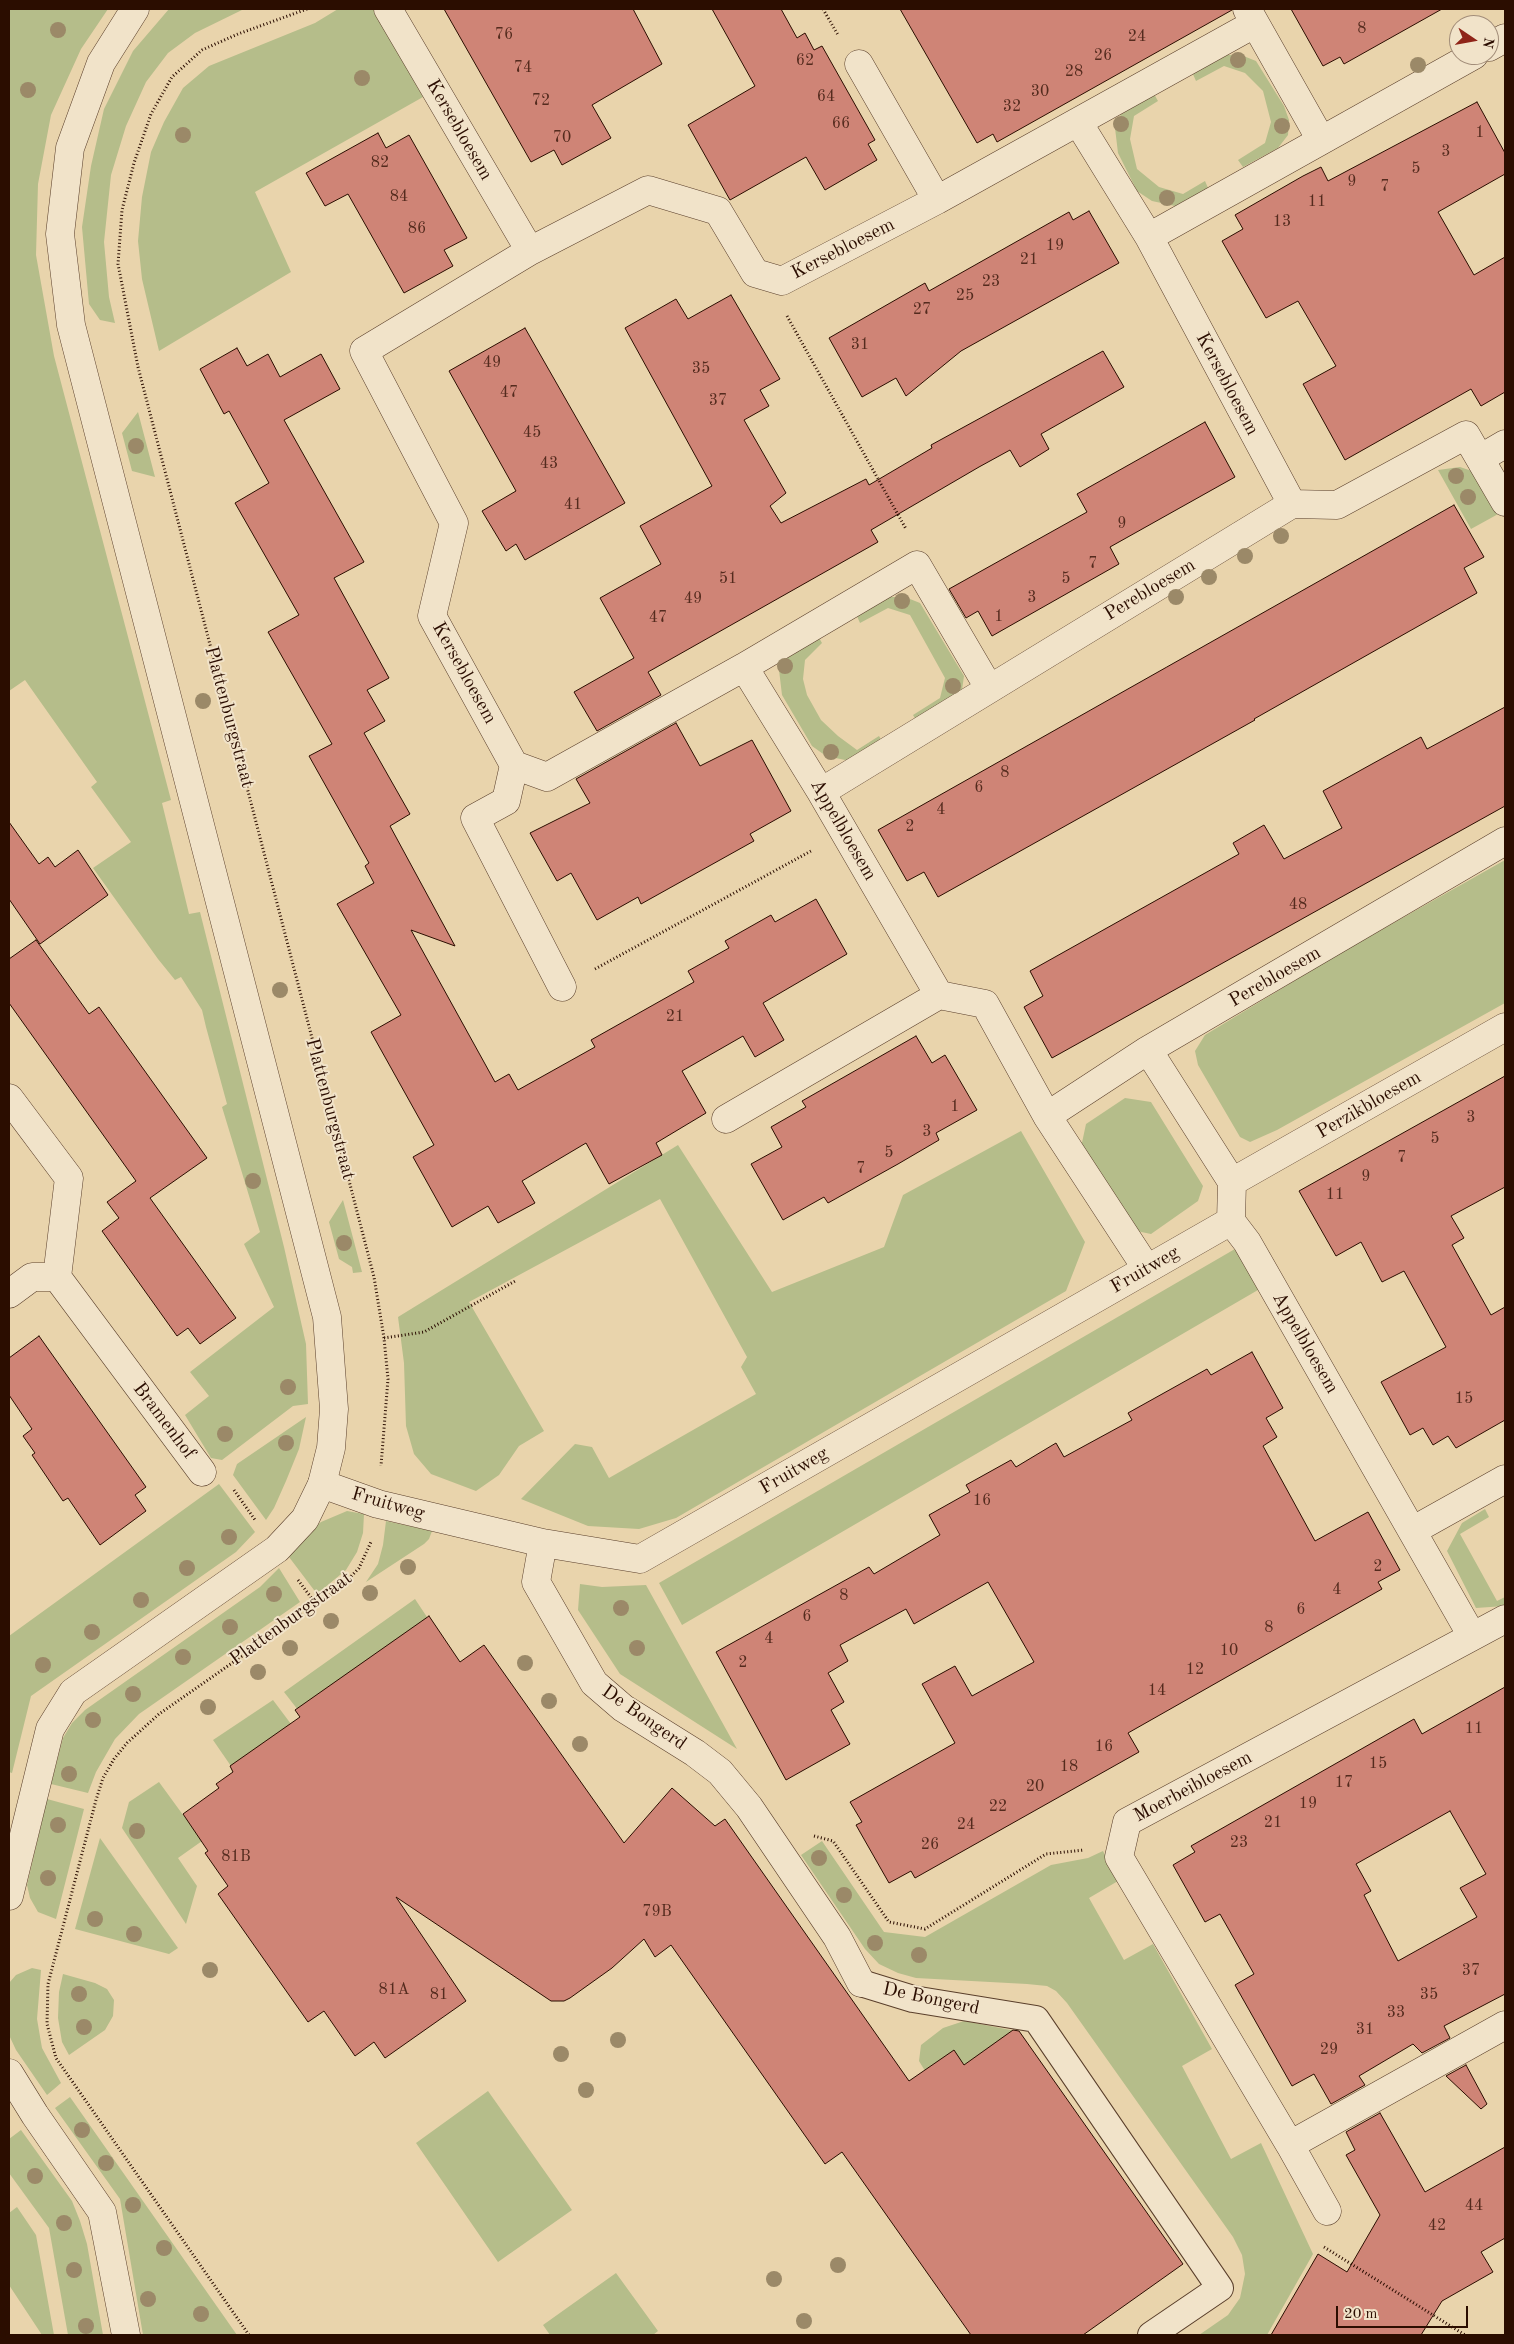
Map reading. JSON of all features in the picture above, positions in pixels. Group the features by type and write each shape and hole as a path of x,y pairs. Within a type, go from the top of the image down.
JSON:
{"street":[{"path":"9,1896 50,1729 73,1692 277,1549 305,1519 322,1484 332,1448 334,1409 327,1318 70,326 60,234 70,148 101,62 135,9"},
{"name":"Kersebloesem","path":"388,9 530,251"},
{"name":"Kersebloesem","path":"514,765 432,616 454,523 364,351 530,251 648,190 718,211 755,274 782,281 938,200 1078,122 1251,16 1320,140"},
{"path":"859,64 938,200"},
{"path":"1149,237 1456,65"},
{"name":"Kersebloesem","path":"1078,122 1149,237 1292,504"},
{"path":"1292,504 1337,504 1466,434 1505,502"},
{"path":"1481,458 1505,444"},
{"name":"Perebloesem","path":"821,792 1292,504"},
{"path":"562,987 475,818 506,801 514,765 547,777 744,667 917,565 989,688"},
{"name":"Appelbloesem","path":"744,667 845,832 939,995"},
{"name":"Perebloesem","path":"1047,1116 1148,1050 1505,841"},
{"path":"726,1119 939,995 985,1004 1047,1116 1147,1268"},
{"name":"Perzikbloesem","path":"1232,1182 1505,1027"},
{"path":"1148,1050 1232,1182 1231,1221"},
{"path":"9,1098 69,1178 57,1277 32,1277 9,1294"},
{"name":"Fruitweg","path":"322,1484 378,1504 543,1543 640,1559 1231,1221"},
{"name":"Appelbloesem","path":"1231,1221 1246,1242 1472,1636"},
{"name":"Bramenhof","path":"57,1277 202,1472"},
{"path":"1412,1531 1505,1479"},
{"name":"De Bongerd","path":"543,1543 536,1582 594,1683 623,1708 695,1753 720,1772 749,1807 836,1937 861,1983"},
{"name":"Moerbeibloesem","path":"1327,2212 1290,2145 1119,1857 1127,1822 1505,1619"},
{"path":"1290,2145 1505,2025"},
{"path":"9,2073 35,2115 102,2212 126,2335"}],"lane":[{"name":"De Bongerd","path":"861,1983 912,1999 1036,2019 1220,2288 1151,2335"}],"path":[{"name":"Plattenburgstraat","path":"249,2335 56,2058 47,2024 48,1984 103,1778 114,1760 127,1743 158,1714 341,1587 360,1568 370,1545 378,1504 388,1379 384,1338 374,1277 138,367 118,264 122,210 134,163 151,114 172,77 202,50 238,34 307,9"},
{"path":"771,277 770,286 920,554 917,565"},
{"path":"562,987 845,832"},
{"path":"384,1338 424,1332 518,1280"},
{"name":"Bramenhof","path":"202,1472 220,1470 277,1549"},
{"path":"778,1852 816,1835 834,1841 889,1922 925,1929 1046,1854 1082,1850 1102,1840 1122,1842"},
{"path":"1327,2212 1309,2219 1325,2249 1465,2335"}],"green space":[{"path":"9,9 108,9 81,49 51,115 38,184 36,255 54,356 171,800 162,803 189,914 200,912 284,1247 306,1344 308,1404 293,1406 222,1460 211,1458 185,1415 209,1396 190,1372 274,1307 244,1244 260,1232 222,1107 227,1104 202,1010 181,977 175,980 158,959 93,868 131,842 91,787 97,782 25,680 9,691"},
{"path":"169,9 244,9 195,33 168,53 146,82 126,126 111,175 104,242 109,297 115,323 100,320 89,304 82,227 91,166 104,109 133,51"},
{"path":"338,9 374,9 423,97 255,192 291,272 159,351 142,279 138,241 142,197 151,152 164,122 183,88 209,66 315,23"},
{"path":"1225,55 1241,55 1256,61 1284,106 1289,120 1288,135 1278,148 1243,167 1238,160 1265,143 1271,122 1263,91 1245,73 1224,66 1196,81 1192,72"},
{"path":"1154,94 1158,101 1134,116 1130,139 1137,169 1159,187 1183,194 1205,181 1208,188 1175,206 1152,201 1137,191 1118,153 1115,128 1121,114"},
{"path":"138,412 155,477 132,471 122,433"},
{"path":"1460,467 1478,473 1500,513 1471,529 1438,470"},
{"path":"889,597 905,597 920,603 964,676 962,690 953,703 917,722 913,715 940,698 945,678 910,615 888,608 860,623 856,614"},
{"path":"818,636 822,643 805,660 803,679 807,695 821,720 857,750 879,736 883,743 850,761 826,756 812,746 782,695 779,670 785,656"},
{"path":"1505,860 1505,1003 1277,1130 1250,1142 1240,1137 1198,1065 1195,1051 1205,1035 1342,952"},
{"path":"1125,1098 1151,1102 1203,1186 1198,1201 1151,1234 1127,1229 1080,1152 1086,1124"},
{"path":"1021,1131 1085,1242 1066,1291 676,1518 639,1529 588,1526 521,1499 575,1444 592,1447 609,1478 756,1394 741,1367 747,1357 660,1199 469,1302 544,1431 519,1446 499,1475 476,1491 431,1474 414,1454 406,1426 404,1363 398,1317 678,1145 772,1292 884,1247 903,1195"},
{"path":"343,1200 362,1272 353,1273 352,1267 339,1259 329,1222"},
{"path":"1247,1242 1270,1283 682,1625 659,1583"},
{"path":"306,1417 299,1449 274,1508 266,1520 233,1475 237,1464"},
{"path":"219,1484 255,1532 236,1552 31,1696 12,1773 9,1772 9,1636"},
{"path":"1485,1509 1489,1517 1460,1534 1497,1601 1505,1597 1505,1606 1476,1608 1447,1551 1462,1523"},
{"path":"347,1511 364,1514 363,1533 357,1552 346,1570 317,1594 289,1557 304,1536 321,1522"},
{"path":"386,1521 432,1531 429,1539 424,1544 366,1582 378,1564"},
{"path":"279,1568 300,1602 139,1714 115,1739 96,1772 88,1793 51,1784 63,1738 72,1723 85,1710 260,1587"},
{"path":"580,1584 602,1587 646,1585 737,1749 620,1674 578,1610"},
{"path":"415,1599 429,1620 298,1710 284,1692"},
{"path":"273,1700 294,1728 233,1769 213,1740"},
{"path":"159,1782 202,1841 178,1858 197,1886 186,1924 122,1828 129,1802"},
{"path":"47,1799 84,1809 56,1919 38,1912 30,1898 27,1885"},
{"path":"100,1838 178,1948 169,1954 75,1929"},
{"path":"822,1841 884,1932 925,1937 1051,1865 1088,1858 1103,1851 1118,1881 1089,1898 1124,1960 1153,1944 1212,2049 1182,2066 1231,2159 1261,2143 1313,2254 1267,2335 1199,2335 1228,2315 1240,2298 1245,2274 1242,2255 1233,2237 1067,2003 1056,1991 1047,1986 916,1978 898,1973 879,1964 865,1949 801,1855"},
{"path":"32,1968 41,1970 37,2019 42,2048 61,2083 47,2095 16,2050 9,2035 9,1983 16,1975"},
{"path":"63,1974 95,1983 107,1989 114,2000 113,2016 105,2030 69,2055 62,2042 58,2018 59,1992"},
{"path":"964,2021 1016,2031 936,2089 919,2061 921,2045 943,2028"},
{"path":"488,2091 572,2210 498,2262 416,2143"},
{"path":"70,2097 237,2335 143,2335 120,2199 55,2108"},
{"path":"21,2130 72,2201 80,2221 87,2244 103,2335 68,2335 49,2228 9,2173 9,2139"},
{"path":"17,2207 36,2235 54,2335 42,2335 9,2285 9,2213"},
{"path":"616,2273 658,2331 653,2335 550,2335 543,2325"}],"building":[{"path":"444,9 633,9 662,64 592,105 611,138 562,165 554,150 531,162"},
{"path":"712,9 781,9 797,38 805,33 814,50 822,46 875,140 868,144 877,160 825,190 806,157 730,200 688,125 755,86"},
{"path":"900,9 1232,10 997,142 993,134 977,143"},
{"path":"1291,9 1442,9 1344,64 1340,57 1323,66"},
{"path":"1477,102 1505,153 1505,174 1438,212 1474,275 1505,257 1505,392 1481,406 1471,389 1345,460 1303,384 1336,366 1298,301 1266,318 1222,241 1243,229 1235,215 1303,176 1321,167 1328,181"},
{"path":"378,133 386,148 409,135 467,238 444,250 453,266 404,293 348,194 325,206 306,173"},
{"path":"1089,211 1119,263 961,351 906,396 896,378 862,397 829,338 925,283 929,291 1069,212 1073,220"},
{"path":"731,295 780,379 760,390 769,406 744,420 786,493 770,506 781,523 866,479 869,485 932,448 931,445 1103,351 1124,387 1041,434 1049,449 1020,467 1010,450 979,467 871,530 878,542 648,672 661,695 597,731 574,692 634,658 600,598 661,564 640,526 712,486 625,328 676,299 688,319"},
{"path":"525,328 625,503 525,560 516,544 506,551 482,511 516,491 449,371"},
{"path":"237,348 247,366 268,354 280,377 321,354 340,389 284,420 364,562 334,578 389,678 367,690 385,721 364,733 410,814 390,826 455,946 411,930 495,1082 509,1074 518,1090 595,1047 591,1040 694,982 688,971 729,948 725,941 771,915 775,922 816,899 847,954 763,1003 784,1040 755,1057 743,1036 682,1071 706,1113 656,1143 662,1155 609,1184 586,1143 522,1181 535,1203 498,1223 488,1206 452,1227 413,1157 434,1145 371,1032 401,1015 337,904 374,883 365,866 369,863 309,756 332,744 268,632 299,615 235,503 269,483 229,411 224,414 200,369"},
{"path":"1205,422 1235,477 1110,547 1119,564 992,636 978,611 966,618 949,589 1087,512 1077,494"},
{"path":"1454,505 1484,557 1464,568 1477,593 1255,720 938,897 924,872 907,881 878,830"},
{"path":"1505,707 1505,806 1052,1058 1024,1007 1043,996 1030,971 1239,854 1233,843 1264,825 1284,859 1342,828 1323,791 1421,737 1427,749"},
{"path":"676,723 700,766 752,740 791,811 750,834 754,841 641,904 638,897 597,920 571,873 557,881 530,833 590,803 576,779"},
{"path":"9,822 39,864 48,857 55,867 78,850 108,895 40,944 9,899"},
{"path":"36,940 89,1014 99,1007 207,1158 150,1198 236,1318 200,1344 188,1328 177,1336 102,1231 119,1218 107,1202 136,1181 9,1003 9,959"},
{"path":"916,1036 932,1063 945,1055 977,1110 936,1133 939,1140 898,1164 828,1203 824,1197 783,1220 751,1164 782,1147 771,1127 806,1107 802,1101"},
{"path":"1505,1076 1505,1187 1451,1216 1464,1238 1452,1245 1491,1315 1505,1307 1505,1420 1456,1448 1448,1436 1433,1445 1423,1428 1410,1435 1381,1382 1446,1347 1404,1271 1382,1282 1361,1242 1336,1256 1299,1191"},
{"path":"39,1336 146,1487 135,1495 146,1511 100,1545 68,1498 63,1501 32,1455 35,1453 23,1436 32,1429 9,1395 9,1358"},
{"path":"1252,1352 1283,1408 1266,1418 1277,1437 1263,1446 1315,1541 1368,1512 1400,1570 1378,1582 1382,1589 1128,1733 1139,1752 915,1878 911,1871 889,1883 856,1825 862,1822 850,1802 955,1743 922,1684 955,1666 972,1696 1034,1662 988,1582 914,1624 906,1609 840,1645 848,1661 828,1673 844,1702 831,1710 850,1744 786,1780 716,1652 869,1567 874,1574 940,1535 929,1515 970,1492 966,1485 1011,1460 1016,1467 1056,1443 1064,1457 1132,1420 1128,1413 1207,1369 1211,1375"},
{"path":"429,1616 460,1662 484,1645 624,1843 672,1788 715,1826 725,1819 909,2081 954,2050 964,2065 1013,2030 1019,2031 1183,2264 1083,2335 971,2335 842,2152 825,2164 671,1945 655,1957 644,1939 612,1968 570,1998 564,2001 551,2001 396,1897 466,2001 385,2058 374,2042 355,2056 324,2011 308,2022 218,1894 228,1886 205,1853 208,1851 183,1814 219,1788 216,1784 233,1772 230,1766 300,1717 295,1710"},
{"path":"1505,1687 1505,1994 1444,2026 1450,2038 1422,2053 1413,2044 1359,2076 1365,2085 1331,2104 1314,2074 1292,2086 1235,1985 1254,1974 1220,1914 1205,1922 1173,1865 1195,1852 1191,1846 1414,1719 1422,1734","holes":["1450,1811 1486,1874 1460,1888 1477,1917 1398,1961 1364,1895 1371,1891 1356,1864"]},
{"path":"1466,2065 1487,2104 1481,2109 1446,2076"},
{"path":"1380,2113 1425,2192 1505,2147 1505,2238 1481,2252 1493,2272 1442,2301 1421,2335 1271,2335 1318,2254 1347,2272 1380,2215 1346,2155 1355,2150 1346,2132"}]}
